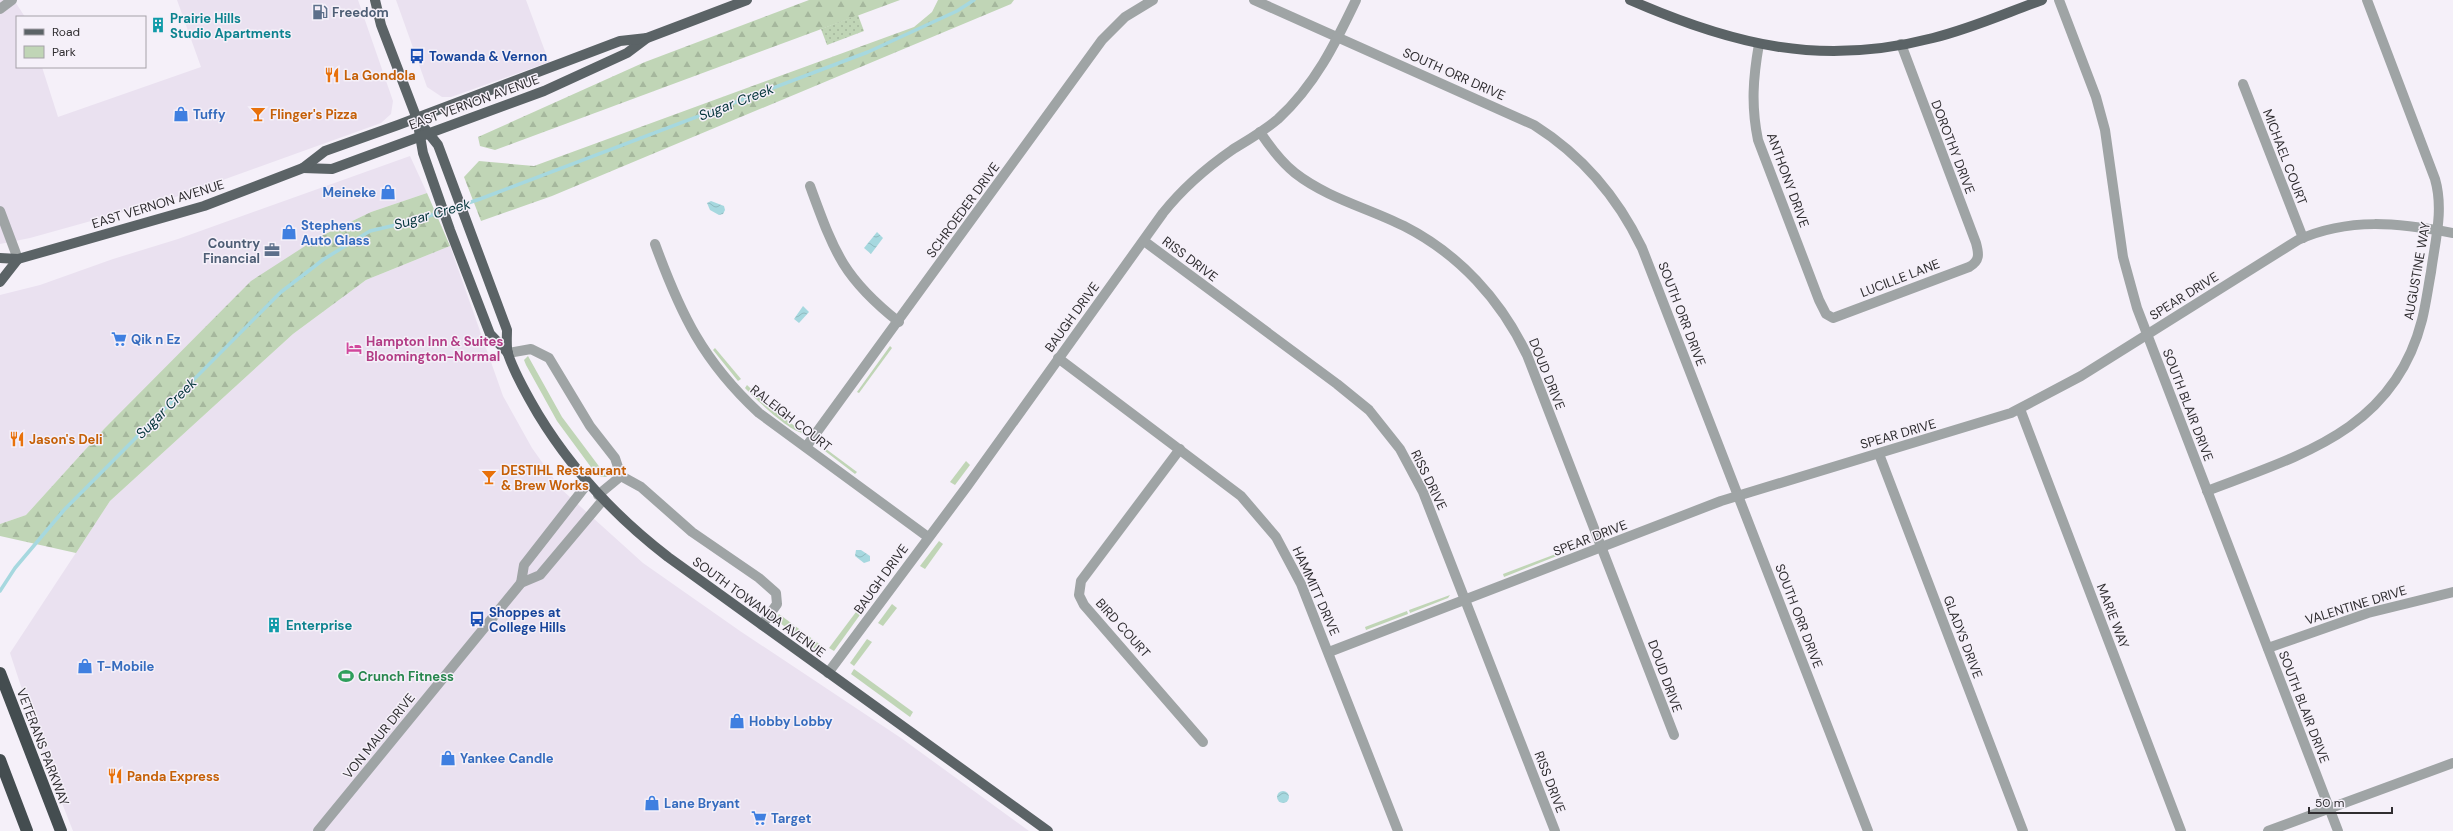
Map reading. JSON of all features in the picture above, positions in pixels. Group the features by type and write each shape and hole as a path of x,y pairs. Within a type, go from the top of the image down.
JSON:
{"highway":[{"name":"VETERANS PARKWAY","path":"0,674 61,831"},
{"path":"0,760 28,831"}],"main road":[{"path":"375,0 381,25 417,118"},
{"name":"EAST VERNON AVENUE","path":"0,258 18,259 204,206 303,168 325,151 417,118 620,41 647,38 747,0"},
{"path":"1630,0 1700,29 1759,44 1805,50 1839,51 1901,44 1960,30 2042,0"},
{"name":"EAST VERNON AVENUE","path":"303,168 332,169 544,91 627,53 647,38"},
{"name":"SOUTH TOWANDA AVENUE","path":"417,118 430,132 438,145 507,330 508,353"},
{"name":"SOUTH TOWANDA AVENUE","path":"417,118 423,153 450,230 490,334 508,353 522,385 549,432 588,483 648,542 1048,831"},
{"path":"0,282 18,259"}],"street":[{"path":"0,9 12,0"},
{"name":"SCHROEDER DRIVE","path":"806,447 899,322 1102,40 1125,17 1153,0"},
{"name":"SOUTH ORR DRIVE","path":"1254,0 1339,36 1524,119 1562,144 1599,179 1630,223 1642,248 1868,831"},
{"name":"BAUGH DRIVE","path":"828,673 1144,241 1162,213 1184,188 1215,162 1277,120 1303,93 1319,72 1339,36 1356,0"},
{"name":"SOUTH BLAIR DRIVE","path":"2060,0 2094,90 2105,130 2123,257 2147,335 2338,831"},
{"name":"AUGUSTINE WAY","path":"2207,491 2317,448 2364,417 2384,395 2402,369 2422,321 2438,230 2440,197 2435,179 2367,0"},
{"name":"ANTHONY DRIVE","path":"1759,44 1752,90 1753,116 1758,140 1818,300 1826,314 1830,317"},
{"name":"DOROTHY DRIVE","path":"1901,44 1976,243 1979,252 1977,260"},
{"name":"MICHAEL COURT","path":"2243,84 2303,238"},
{"name":"DOUD DRIVE","path":"1260,132 1280,159 1310,184 1417,233 1465,269 1486,291 1513,328 1527,355 1674,735"},
{"path":"810,186 831,242 844,267 870,299 899,322"},
{"path":"0,211 18,259"},
{"name":"SPEAR DRIVE","path":"1328,652 1738,495 1990,421 2020,410 2051,394 2303,238 2323,230 2372,223 2394,223 2453,233"},
{"name":"RISS DRIVE","path":"1144,241 1337,384 1369,410 1397,444 1416,477 1555,831"},
{"name":"RALEIGH COURT","path":"655,244 683,314 708,357 735,390 759,413 928,537"},
{"name":"LUCILLE LANE","path":"1830,317 1839,317 1969,267 1977,260"},
{"path":"508,353 531,349 549,358 588,423 615,458 621,476 641,487 692,532 759,578 776,593 777,604 762,625"},
{"name":"HAMMITT DRIVE","path":"1058,358 1241,496 1268,527 1294,568 1398,831"},
{"name":"MARIE WAY","path":"2020,410 2181,831"},
{"name":"BIRD COURT","path":"1180,449 1080,581 1079,592 1088,610 1131,657 1202,742"},
{"name":"GLADYS DRIVE","path":"1879,454 2023,831"},
{"name":"VON MAUR DRIVE","path":"318,831 521,583 540,575 601,497 621,476"},
{"name":"VON MAUR DRIVE","path":"521,583 524,565 588,483"},
{"name":"VALENTINE DRIVE","path":"2268,648 2368,613 2453,592"},
{"path":"2268,831 2453,763"}],"shaded area":[{"path":"0,0 14,0 24,16 16,16 16,68 42,68 58,117 201,67 177,0 358,0 393,101 391,114 381,123 170,199 30,238 0,244"},
{"path":"396,0 526,0 549,62 451,97 442,97 427,87"},
{"path":"410,156 427,193 371,212 319,237 286,259 104,429 26,515 0,524 0,295 40,285 113,259 178,239"},
{"path":"450,246 503,396 532,448 561,489 643,563 740,631 901,738 1029,831 73,831 47,765 10,653 110,501 293,334 366,280"}],"green space":[{"path":"809,0 900,0 495,150 480,146 478,137 645,62"},
{"path":"938,0 1014,0 1011,4 552,196 481,221 464,177 479,161 534,166 914,27 932,12"},
{"path":"858,15 864,31 827,45 821,29"},
{"path":"427,193 450,246 366,280 293,334 110,501 76,553 0,536 0,524 26,515 104,429 251,281 319,237 371,212"},
{"path":"890,346 892,348 859,393 857,392"},
{"path":"715,348 741,379 738,381 713,350"},
{"path":"528,356 562,417 607,477 601,477 596,474 557,421 526,365 524,360"},
{"path":"747,385 772,409 804,433 790,427 773,414 745,388"},
{"path":"822,446 857,472 855,474 825,451"},
{"path":"966,461 970,465 955,485 950,482"},
{"path":"939,541 943,544 925,569 920,566"},
{"path":"1561,552 1562,554 1504,577 1503,574"},
{"path":"1450,595 1448,598 1410,613 1409,610"},
{"path":"892,604 897,608 883,626 878,623"},
{"path":"859,608 862,612 834,651 829,648"},
{"path":"1407,611 1408,614 1366,630 1365,627"},
{"path":"779,614 826,649 822,653 819,652 776,620"},
{"path":"867,639 872,642 854,666 850,663"},
{"path":"854,669 913,712 910,717 851,674"}],"water":[{"path":"711,201 724,206 725,210 723,214 719,215 710,210 707,203"},
{"path":"877,232 883,238 871,254 864,248"},
{"path":"803,306 809,312 799,323 794,319"},
{"path":"856,550 861,550 870,556 870,561 864,563 855,556"},
{"path":"1281,791 1285,791 1289,797 1285,803 1281,803 1277,799 1277,795"}],"waterway":[{"name":"Sugar Creek","path":"0,591 15,568 64,510 281,292 324,259 370,231 417,220 480,199 868,52 957,11 974,0"}],"place":[{"name":"Freedom","path":"320,12"},
{"name":"Prairie Hills Studio Apartments","path":"158,25"},
{"name":"Towanda & Vernon","path":"417,56"},
{"name":"La Gondola","path":"332,75"},
{"name":"Tuffy","path":"181,114"},
{"name":"Flinger's Pizza","path":"258,114"},
{"name":"Meineke","path":"388,192"},
{"name":"Stephens Auto Glass","path":"289,232"},
{"name":"Country Financial","path":"272,250"},
{"name":"Qik n Ez","path":"119,339"},
{"name":"Hampton Inn & Suites Bloomington-Normal","path":"354,348"},
{"name":"Jason's Deli","path":"17,439"},
{"name":"DESTIHL Restaurant & Brew Works","path":"489,477"},
{"name":"Shoppes at College Hills","path":"477,619"},
{"name":"Enterprise","path":"274,625"},
{"name":"T-Mobile","path":"85,666"},
{"name":"Crunch Fitness","path":"346,676"},
{"name":"Hobby Lobby","path":"737,721"},
{"name":"Yankee Candle","path":"448,758"},
{"name":"Panda Express","path":"115,776"},
{"name":"Lane Bryant","path":"652,803"},
{"name":"Target","path":"759,818"}]}
